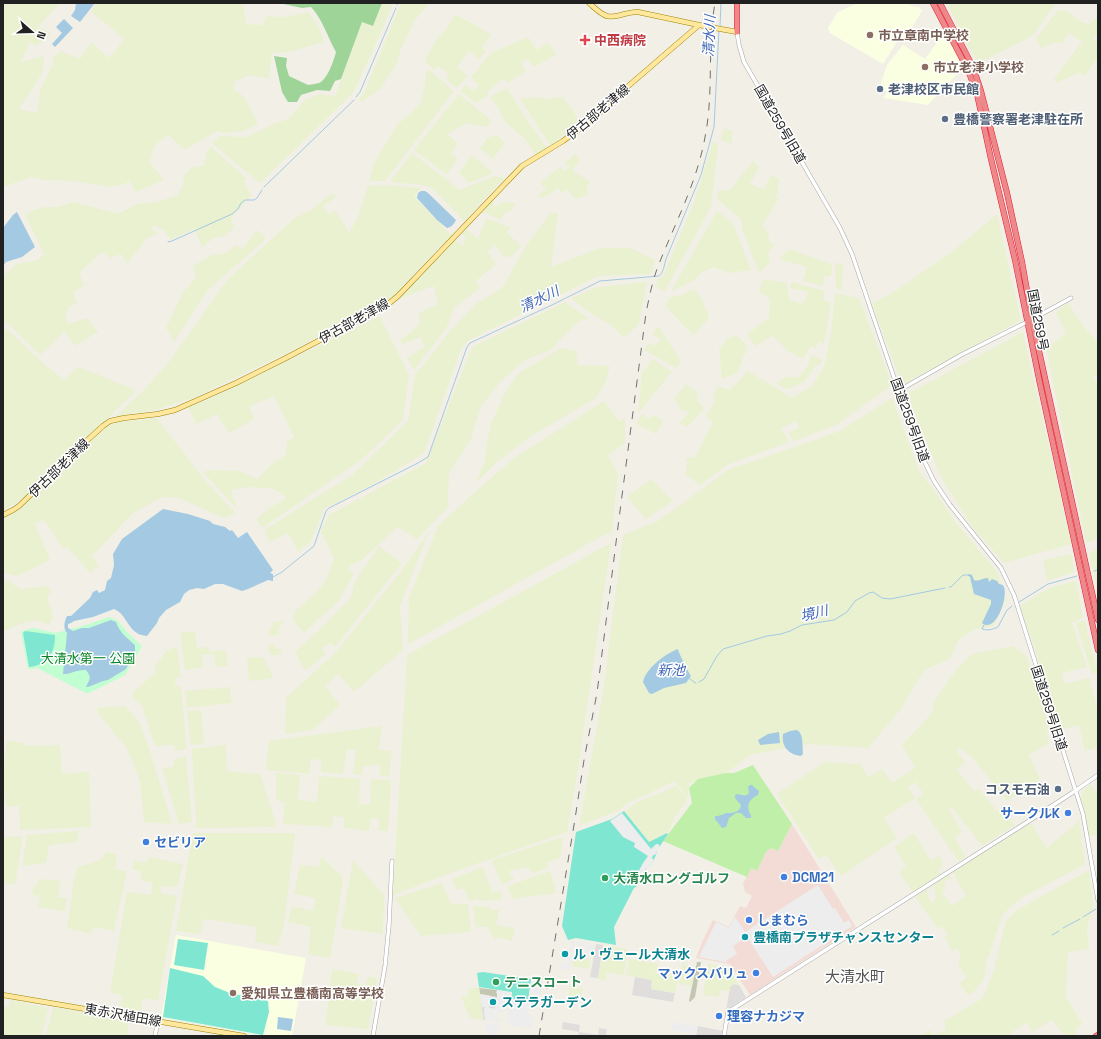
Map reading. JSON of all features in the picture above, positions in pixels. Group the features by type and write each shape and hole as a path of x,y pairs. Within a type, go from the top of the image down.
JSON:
{"highway":[{"path":"737,32 738,3"},
{"name":"国道259号","path":"933,3 968,70 977,94 1098,620"},
{"name":"国道259号","path":"940,3 973,67 981,91 1007,193 1020,254 1030,321 1098,650"}],"main road":[{"path":"589,3 606,16 611,17 632,11 737,32"},
{"name":"伊古部老津線","path":"3,515 19,506 82,445 110,421 175,410 250,376 387,305 398,296 522,166 563,141 593,119 698,25"},
{"name":"東赤沢植田線","path":"3,995 244,1036"}],"street":[{"name":"国道259号旧道","path":"737,32 738,45 744,62 840,228 852,254 918,448 934,482 950,505 998,564 1014,596 1083,814 1098,900"},
{"path":"898,391 964,354 1030,321 1071,298"},
{"path":"724,1036 728,1012 1098,775"},
{"path":"373,1036 388,943 392,861"},
{"path":"156,1036 158,1021"}],"shaded area":[{"path":"3,3 58,3 58,5 38,27 49,32 49,37 36,46 30,42 21,62 44,56 43,72 19,109 37,113 40,90 52,66 53,58 61,51 80,59 91,42 109,58 125,39 91,12 97,3 243,3 246,24 262,25 266,16 285,17 309,12 320,30 324,42 288,52 272,53 269,79 250,75 234,82 234,90 241,94 246,100 258,124 244,131 224,133 217,131 185,150 168,135 154,146 150,163 164,180 136,192 129,181 125,184 111,187 73,181 45,180 31,177 3,187"},
{"path":"382,3 393,3 353,93 260,183 212,143 220,136 247,137 273,124 288,119 305,100 320,94 335,96 362,22 373,26"},
{"path":"401,3 429,3 415,20 401,49 397,63 381,88 362,102 359,100 365,91"},
{"name":"市立章南中学校","path":"858,3 907,3 914,7 919,7 922,11 905,39 900,37 883,64 830,33 828,28 838,12"},
{"path":"950,3 1056,3 1034,34 979,63 976,61 948,6"},
{"path":"1057,11 1067,11 1081,22 1089,24 1098,17 1098,32 1093,38 1098,43 1098,58 1085,75 1078,73 1056,83 1054,79 1082,42 1069,33 1062,43 1054,43 1041,48 1036,39"},
{"path":"455,14 491,34 482,48 486,51 479,59 469,51 457,67 467,76 457,88 446,79 449,74 438,66 435,70 426,63 425,59"},
{"name":"市立老津小学校","path":"945,31 964,69 958,73 928,105 883,98 887,92 880,86 887,65 903,45 925,59"},
{"path":"528,37 537,50 548,43 557,54 534,67 528,59 521,63 526,71 508,83 504,78 487,92 488,95 476,103 460,91 466,85 473,91 479,85 471,77 491,53"},
{"path":"428,69 454,91 385,181 369,181 374,164 396,126 421,102"},
{"path":"507,88 547,148 536,155 525,139 504,121 501,112 490,97"},
{"path":"459,94 491,120 488,127 467,123 447,134 458,144 451,153 458,159 446,174 414,150"},
{"path":"532,97 547,99 563,97 574,112 580,124 550,145 520,99"},
{"path":"724,128 732,131 732,144 721,140"},
{"path":"497,135 505,143 493,159 480,148 487,138"},
{"path":"713,142 718,144 711,207 664,292 655,286 658,279 663,276 694,202"},
{"path":"210,146 247,179 243,181 252,196 231,218 234,228 225,236 214,238 202,247 194,229 171,240 164,230 154,226 150,229 157,232 156,235 147,238 127,264 121,254 110,258 102,252 79,273 84,285 73,293 77,303 69,307 65,316 68,324 87,318 98,332 75,346 65,331 40,355 10,325 3,322 3,276 17,264 38,260 44,254 25,215 34,210 45,207 58,207 73,202 120,213 137,204 157,202 178,195 183,184 184,175 192,167 204,166 206,155"},
{"path":"412,153 460,190 495,176 505,178 464,221 434,190 429,187 423,185 390,182"},
{"path":"576,153 580,161 572,170 590,182 587,188 588,195 575,199 567,189 562,193 558,188 548,195 540,198 539,195 546,189 540,183 560,167 565,171 569,167 565,163"},
{"path":"472,155 493,173 469,183 459,173"},
{"path":"753,161 759,167 750,184 764,190 771,175 779,179 775,198 779,198 762,226 769,233 768,239 774,245 768,254 770,263 759,273 742,228 741,219 717,199 718,191 730,190"},
{"path":"385,185 421,188 414,196 447,231 453,235 440,246 395,295 295,349 193,398 155,410 116,416 143,391 168,363 228,279 295,218 311,210 333,193 336,197 323,206 329,215 335,210 349,233 358,217 368,186"},
{"path":"491,199 494,200 493,204 496,207 502,202 516,203 512,210 504,214 501,220 485,213 477,213"},
{"path":"717,211 733,223 751,270 729,273 714,267 702,272 693,281 671,291"},
{"path":"550,213 558,213 551,267 600,248 630,248 655,260 651,274 598,276 471,339 462,347 424,453 377,482 324,509 311,542 298,551 288,533 270,542 264,530 352,475 408,421 415,375 452,329 477,303 502,288 526,246"},
{"path":"997,214 1021,320 902,385 872,303 891,294 953,251"},
{"path":"486,218 511,228 506,232 521,246 511,257 503,256 495,245 487,252 496,264 476,281 480,288 453,309 447,327 414,370 407,358 424,347 421,337 403,344 400,341 419,325 419,313 438,304 434,286 395,300 454,240 463,245 466,237 460,233 465,228 478,239"},
{"path":"257,230 266,239 207,291 174,342 166,328 183,292 196,278 193,266 212,255 226,253 235,245 243,248"},
{"path":"790,249 832,265 831,276 824,277 823,286 803,281 807,267 779,258"},
{"path":"835,263 843,264 842,291 836,288"},
{"path":"763,279 787,283 789,300 803,304 808,292 790,288 791,282 825,291 823,300 831,303 824,344 819,341 816,348 811,346 803,359 787,350 773,336 755,346 747,334 769,318 770,299 759,291"},
{"path":"647,282 639,324 624,338 611,325 592,314 571,298 598,287"},
{"path":"694,289 702,299 709,318 693,335 666,307 668,298 682,295"},
{"path":"835,293 859,298 892,385 836,425 794,441 788,433 799,428 796,421 781,428 789,442 727,465 700,485 685,474 688,462 685,458 695,457 713,422 706,416 716,399 712,399 718,386 730,390 748,371 792,398 812,386 824,367 831,333"},
{"path":"565,302 589,319 582,320 575,325 551,350 525,360 500,382 480,408 471,439 449,473 448,507 417,539 397,527 363,559 350,566 348,569 354,573 339,601 304,633 293,620 296,610 318,591 327,578 334,558 321,532 329,515 426,463 472,347"},
{"path":"1068,302 1081,323 1098,343 1098,374 1093,376 1098,388 1098,537 1095,540 1086,543 1046,348 1066,334 1056,313"},
{"path":"380,316 409,375 403,420 360,461 262,528 256,519 271,507 287,498 274,489 250,487 234,489 231,491 237,509 204,473 207,470 241,471 257,479 270,466 286,454 287,442 294,437 274,396 249,407 254,419 229,433 217,414 196,424 188,407 211,398"},
{"path":"658,326 681,361 676,368 644,350 650,342 655,346 661,340 652,334"},
{"path":"3,328 9,331 43,363 64,380 79,367 133,389 135,392 22,499 3,511"},
{"path":"1023,332 1071,544 1004,563 971,525 941,477 907,394"},
{"path":"736,335 748,346 737,373 722,379 719,349 728,338"},
{"path":"561,348 576,351 578,365 610,366 605,384 596,398 531,436 498,461 475,484 485,461 487,441 492,421 506,391 519,373"},
{"path":"811,355 822,360 820,365 816,365 804,382 787,389 776,384 786,377 799,377 808,365"},
{"path":"653,359 672,372 638,413 642,373"},
{"path":"686,384 697,392 697,401 704,409 687,427 679,423 689,413 684,410 682,411 674,399"},
{"path":"892,398 919,471 956,523 998,573 1006,600 994,626 975,629 959,639 950,659 924,670 901,709 868,748 809,744 750,755 725,774 689,783 688,798 675,781 626,804 619,810 579,826 603,693 623,535 658,521 728,470 840,431"},
{"path":"604,401 619,421 625,418 625,443 608,455 618,474 612,532 602,536 408,644 409,598 438,526 514,458"},
{"path":"642,414 649,419 654,415 663,421 656,434 636,424"},
{"path":"157,418 203,478 235,513 224,518 179,498 162,497 132,514 92,556 99,566 90,573 67,547 63,549 44,520 35,524 50,560 16,576 5,573 3,574 3,517 20,509 107,426 124,421"},
{"path":"651,479 673,501 646,519 627,497"},
{"path":"429,531 400,606 403,650 354,692 338,674 325,686 340,705 312,730 285,734 286,698 336,652 406,565"},
{"path":"611,543 578,769 567,832 393,895 407,655"},
{"path":"379,546 402,563 335,647 331,643 322,648 326,654 305,671 295,652 351,598 355,581"},
{"path":"1098,548 1098,594 1089,554"},
{"path":"1072,554 1074,572 1047,581 1043,560"},
{"path":"6,580 21,589 48,586 51,593 47,595 53,617 49,625 35,620 19,624 3,632 3,581"},
{"path":"1076,581 1083,617 1072,623 1087,667 1062,673 1064,684 1089,678 1098,713 1098,747 1085,751 1079,725 1060,730 1020,606 1051,587"},
{"path":"1085,620 1097,672 1092,674 1076,623"},
{"path":"284,621 279,628 279,635 268,636 273,622"},
{"path":"25,631 55,635 52,653 46,661 36,666 29,667 23,633"},
{"path":"195,631 197,648 208,647 209,652 226,650 228,666 216,667 214,654 202,655 203,667 185,670 180,633"},
{"path":"275,644 275,649 281,648 282,654 271,656 267,645"},
{"path":"177,646 181,677 176,678 175,686 181,687 187,749 175,751 174,745 155,746 142,706 132,698 133,693 155,672 155,667 166,651"},
{"path":"1013,646 1026,656 1035,678 1049,727 1047,732 1049,743 1029,755 1040,779 1007,801 972,757 959,748 956,750 965,762 957,770 975,792 979,789 997,811 1001,808 1015,825 982,846 951,806 949,809 962,832 955,838 966,857 958,861 916,799 923,794 916,782 908,787 915,798 884,818 897,838 841,876 826,855 819,859 777,794 825,762 860,764 868,777 882,769 892,783 915,768 902,745 933,712 933,703 955,671 972,654"},
{"path":"263,657 274,678 249,681 247,658"},
{"path":"230,687 232,703 187,708 185,691"},
{"path":"125,706 139,721 149,748 172,824 144,822 140,781 132,761 126,747 101,717 96,708"},
{"path":"201,710 204,743 191,745 187,711"},
{"path":"382,726 379,750 392,751 389,777 379,775 381,765 363,766 362,775 353,774 356,750 347,749 343,774 321,772 321,760 311,759 309,774 266,770 269,741"},
{"path":"7,740 24,743 26,746 60,745 62,774 89,772 91,827 20,830 19,806 6,806 3,779"},
{"path":"226,745 227,771 260,774 277,827 195,828 196,821 192,749"},
{"path":"186,756 192,822 179,824 162,768 174,767 174,759"},
{"path":"276,773 300,775 298,800 317,802 319,776 360,779 359,805 370,804 371,779 391,780 388,831 378,831 379,819 371,818 369,831 344,828 344,817 333,816 332,827 283,824 285,803 276,799"},
{"path":"1090,784 1098,795 1098,835 1089,836 1085,811 1081,798 1083,791"},
{"path":"676,785 687,801 674,818 670,829 649,842 624,810 627,810 637,802 663,792"},
{"name":"大清水ロングゴルフ","path":"624,811 649,842 667,833 668,834 658,849 651,865 647,867 634,888 614,927 616,945 576,938 568,940 562,926 576,832 612,819"},
{"path":"622,813 651,849 656,844 660,846 655,855 653,855 652,858 654,860 651,865 646,868 638,884 625,877 627,873 636,876 648,856 634,847 635,843 623,837 610,821"},
{"path":"1079,821 1085,864 1021,898 1003,914 986,964 984,979 973,993 968,995 959,983 967,978 958,964 961,954 956,948 952,952 945,937 948,933 941,926 938,929 915,897 927,889 931,903 936,898 933,885 949,875 951,878 944,882 946,889 942,893 952,906 966,896 953,872 1031,823 1047,848"},
{"path":"792,824 856,927 750,995 730,964 696,958 713,920 729,927 740,906 746,908 752,896 745,892 743,884 751,868 757,871 766,852 771,848 778,851"},
{"path":"79,831 77,842 49,845 46,863 22,866 27,835"},
{"path":"193,833 295,833 284,924 278,946 255,942 257,927 204,919 200,934 176,931"},
{"path":"914,833 930,860 939,856 943,865 938,870 941,874 913,892 899,873 906,866 894,847"},
{"path":"23,836 15,885 3,883 3,837"},
{"path":"563,837 560,858 547,862 548,868 532,873 527,867 509,871 514,879 502,885 492,860"},
{"path":"107,852 117,854 115,869 127,871 114,931 94,927 90,934 67,928 74,879 78,867 100,860"},
{"path":"149,857 183,864 177,887 162,886 160,893 177,896 158,1001 143,998 140,1014 120,1010 122,995 110,993 127,892 151,895 153,883 140,880 142,872 132,869 134,861 146,862"},
{"path":"321,857 342,876 343,882 330,958 308,954 311,927 288,922 292,906 314,911 315,898 294,894 300,865 319,867"},
{"path":"353,860 384,895 383,934 341,928"},
{"path":"483,867 492,892 501,891 502,899 479,901 477,899 469,901 464,888 456,890 452,879"},
{"path":"1089,870 1093,905 1087,929 1089,949 1068,952 1066,997 1082,1023 1075,1030 1077,1036 1065,1036 1052,1020 1032,1032 1027,1022 1007,1036 918,1036 930,1030 932,1035 946,1030 944,1021 983,998 994,970 1006,921 1017,910"},
{"path":"550,871 556,893 512,899 508,886"},
{"path":"39,879 61,881 58,897 67,898 65,911 38,907 40,897 32,894 33,887 37,885"},
{"path":"442,883 451,904 468,904 471,932 421,936 395,898"},
{"path":"818,885 844,923 849,920 852,926 773,977 747,937 733,946 737,954 726,962 699,957 716,922 729,928 735,917 745,932"},
{"path":"473,906 490,907 490,910 499,910 496,925 515,928 512,941 497,937 495,940 488,927 476,927"},
{"name":"愛知県立豊橋南高等学校","path":"176,935 306,958 292,1036 265,1036 161,1017"},
{"path":"178,939 208,943 204,970 174,965"},
{"path":"571,941 575,941 570,970 560,969 561,963 567,964"},
{"path":"576,941 594,944 592,953 585,952 586,947 576,945"},
{"path":"596,944 603,945 598,978 590,977"},
{"path":"604,945 628,949 624,975 607,972 606,980 598,979"},
{"path":"574,956 590,960 589,969 572,966"},
{"path":"629,959 659,964 657,972 655,971 654,973 678,977 675,993 651,989 652,980 626,975"},
{"path":"683,960 685,960 685,965 688,965 688,968 691,969 691,973 694,974 692,986 679,984"},
{"path":"697,962 701,962 695,997 690,1002 689,1001"},
{"path":"708,964 727,967 739,985 733,984 730,987 730,991 720,990 719,997 703,995"},
{"path":"170,968 203,976 215,987 230,993 268,1001 269,1012 263,1035 163,1017"},
{"path":"332,969 359,974 357,984 366,985 368,976 377,978 368,1029 325,1025"},
{"path":"483,972 531,979 528,1002 511,999 512,992 479,987 477,973"},
{"path":"635,977 652,980 651,989 675,993 673,1002 632,995"},
{"path":"532,979 543,981 541,995 529,993"},
{"path":"733,984 739,985 746,997 726,1010 730,987"},
{"path":"570,986 583,989 581,997 568,995"},
{"path":"479,987 483,1020 470,1018 461,997 468,996 468,989"},
{"path":"479,988 497,990 497,997 480,994"},
{"path":"497,990 512,993 511,999 539,1004 537,1009 530,1007 528,1008 528,1014 533,1016 531,1028 507,1024 509,1006 503,1005 502,1012 494,1011 493,1018 500,1019 500,1022 485,1020 484,1009 486,1007 482,1007 480,994 491,996 489,1008 495,1009 498,993 496,993"},
{"path":"480,994 497,997 495,1009 486,1007 484,1009 485,1020 483,1020"},
{"path":"11,1000 48,1008 42,1036 3,1036 3,1006 9,1007"},
{"path":"53,1007 129,1021 127,1036 46,1036"},
{"path":"563,1022 580,1025 579,1032 562,1029"},
{"path":"672,1022 698,1026 696,1035 671,1030"},
{"path":"485,1023 500,1025 498,1036 487,1036"},
{"path":"698,1026 723,1031 722,1036 696,1035"},
{"path":"599,1028 607,1029 606,1036 578,1036 579,1032 598,1035"}],"green space":[{"path":"279,3 382,3 373,26 362,22 341,79 335,81 330,91 317,90 301,95 297,102 288,102 282,92 274,56 287,58 286,66 289,76 308,85 320,83 324,80 336,52 322,23 311,7 302,8"},
{"name":"大清水第一 公園","path":"109,617 117,620 142,646 125,675 89,693 86,693 37,668 28,669 21,632 34,628 56,633"},
{"path":"753,765 792,824 778,851 771,848 766,852 757,871 751,868 747,877 663,841 692,803 689,788 698,779 726,773 734,773"}],"water":[{"path":"76,3 95,3 80,22 71,16 75,10"},
{"path":"64,19 73,28 55,47 52,44 62,33 56,27"},
{"path":"421,191 428,193 456,220 452,226 447,228 437,220 417,198 418,193"},
{"path":"17,212 35,247 22,257 6,262 3,266 3,228"},
{"path":"163,509 188,514 210,521 213,524 225,527 230,531 232,530 238,538 247,532 273,570 270,573 273,574 273,581 268,580 242,591 223,584 215,584 204,589 197,588 189,590 184,594 180,602 166,610 147,636 139,634 134,630 121,614 114,609 68,624 68,628 73,631 82,628 89,628 111,620 116,622 121,632 135,645 135,651 126,669 108,680 86,687 90,678 86,670 63,674 67,633 64,627 66,618 67,616 71,616 90,598 93,592 97,590 99,593 105,590 107,581 111,578 114,565 113,554 122,539"},
{"path":"967,575 972,575 974,580 977,581 988,578 989,582 992,579 1004,586 1005,592 1000,613 992,623 987,625 982,623 991,604 991,600 974,594 970,577"},
{"name":"新池","path":"678,649 681,658 691,676 686,683 664,688 652,694 649,693 643,682 648,672 667,654"},
{"path":"797,730 801,734 802,740 803,754 801,756 793,754 787,750 783,743 783,734"},
{"path":"779,732 780,743 760,745 758,740 768,734"},
{"path":"750,785 759,791 758,795 752,799 748,806 751,818 746,818 741,813 736,813 729,818 726,827 722,828 715,819 715,816 738,811 741,805 735,798 735,795 748,794 748,787"},
{"path":"278,1017 293,1019 291,1031 277,1029"}],"waterway":[{"name":"清水川","path":"720,27 721,3"},
{"path":"356,97 360,92 396,8"},
{"name":"清水川","path":"273,577 282,572 314,546 326,511 329,508 428,457 467,347 470,343 600,281 659,276 661,274 701,175 714,127 719,30"},
{"path":"264,187 354,100"},
{"path":"168,242 232,214 245,200 254,200 257,198 262,190"},
{"name":"境川","path":"1094,571 1098,570"},
{"name":"境川","path":"949,587 951,587 963,575 967,575"},
{"name":"境川","path":"1019,602 1048,584 1077,576"},
{"name":"境川","path":"699,682 704,679 717,656 723,649 767,636 781,634 802,625 834,620 847,612 855,601 869,593 873,592 882,598 890,599 945,588"},
{"name":"境川","path":"984,625 982,629 989,630 998,627 1007,610 1012,606"},
{"name":"境川","path":"689,678 696,683"},
{"path":"1083,917 1096,909"},
{"path":"1063,928 1080,919"},
{"path":"1052,935 1059,931"}],"railway":[{"path":"539,1036 584,760 597,693 646,313 657,269 697,171 705,137 708,120 711,36 715,3"}],"place":[{"name":"市立章南中学校","path":"870,35"},
{"name":"中西病院","path":"585,40"},
{"name":"市立老津小学校","path":"925,67"},
{"name":"老津校区市民館","path":"880,89"},
{"name":"豊橋警察署老津駐在所","path":"945,119"},
{"name":"コスモ石油","path":"1058,789"},
{"name":"サークルK","path":"1068,813"},
{"name":"セビリア","path":"146,842"},
{"name":"DCM21","path":"784,877"},
{"name":"大清水ロングゴルフ","path":"605,878"},
{"name":"しまむら","path":"749,920"},
{"name":"豊橋南プラザチャンスセンター","path":"745,937"},
{"name":"ル・ヴェール大清水","path":"565,954"},
{"name":"マックスバリュ","path":"756,973"},
{"name":"テニスコート","path":"496,982"},
{"name":"愛知県立豊橋南高等学校","path":"233,993"},
{"name":"ステラガーデン","path":"493,1002"},
{"name":"理容ナカジマ","path":"719,1016"}],"district":[{"name":"大清水町","path":"855,976"}]}
